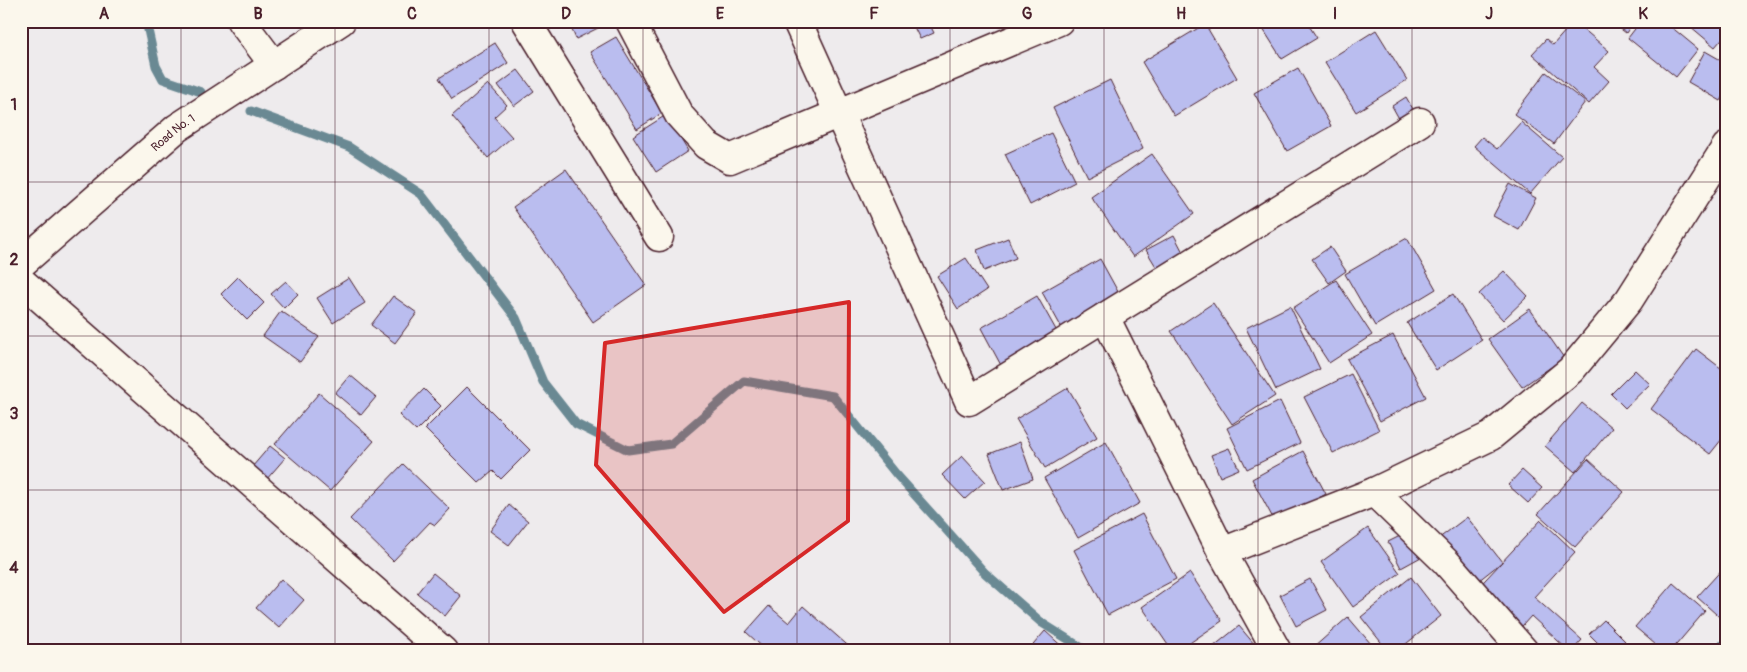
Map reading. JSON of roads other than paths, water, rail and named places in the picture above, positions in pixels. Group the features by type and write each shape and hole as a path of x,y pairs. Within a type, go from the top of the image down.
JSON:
{"main road":[{"path":"241,21 274,65"},
{"name":"Road No. 1","path":"21,264 176,128 341,21"},
{"path":"526,21 658,237"},
{"path":"630,21 679,115 706,146 730,159 1059,21"},
{"path":"798,21 969,401 1420,122"},
{"path":"1222,552 1374,492 1491,436 1571,370 1629,300 1726,147"},
{"path":"21,281 443,651"},
{"path":"1105,317 1222,552 1277,651"},
{"path":"1374,492 1446,562 1524,651"}],"waterway":[{"path":"146,21 156,66 163,79 201,92"},
{"path":"251,111 349,147 421,194 516,318 543,382 576,424 628,450 671,444 744,381 833,396 896,474 985,573 1042,623 1087,651"},
{"path":"1704,651 1726,644"}]}
